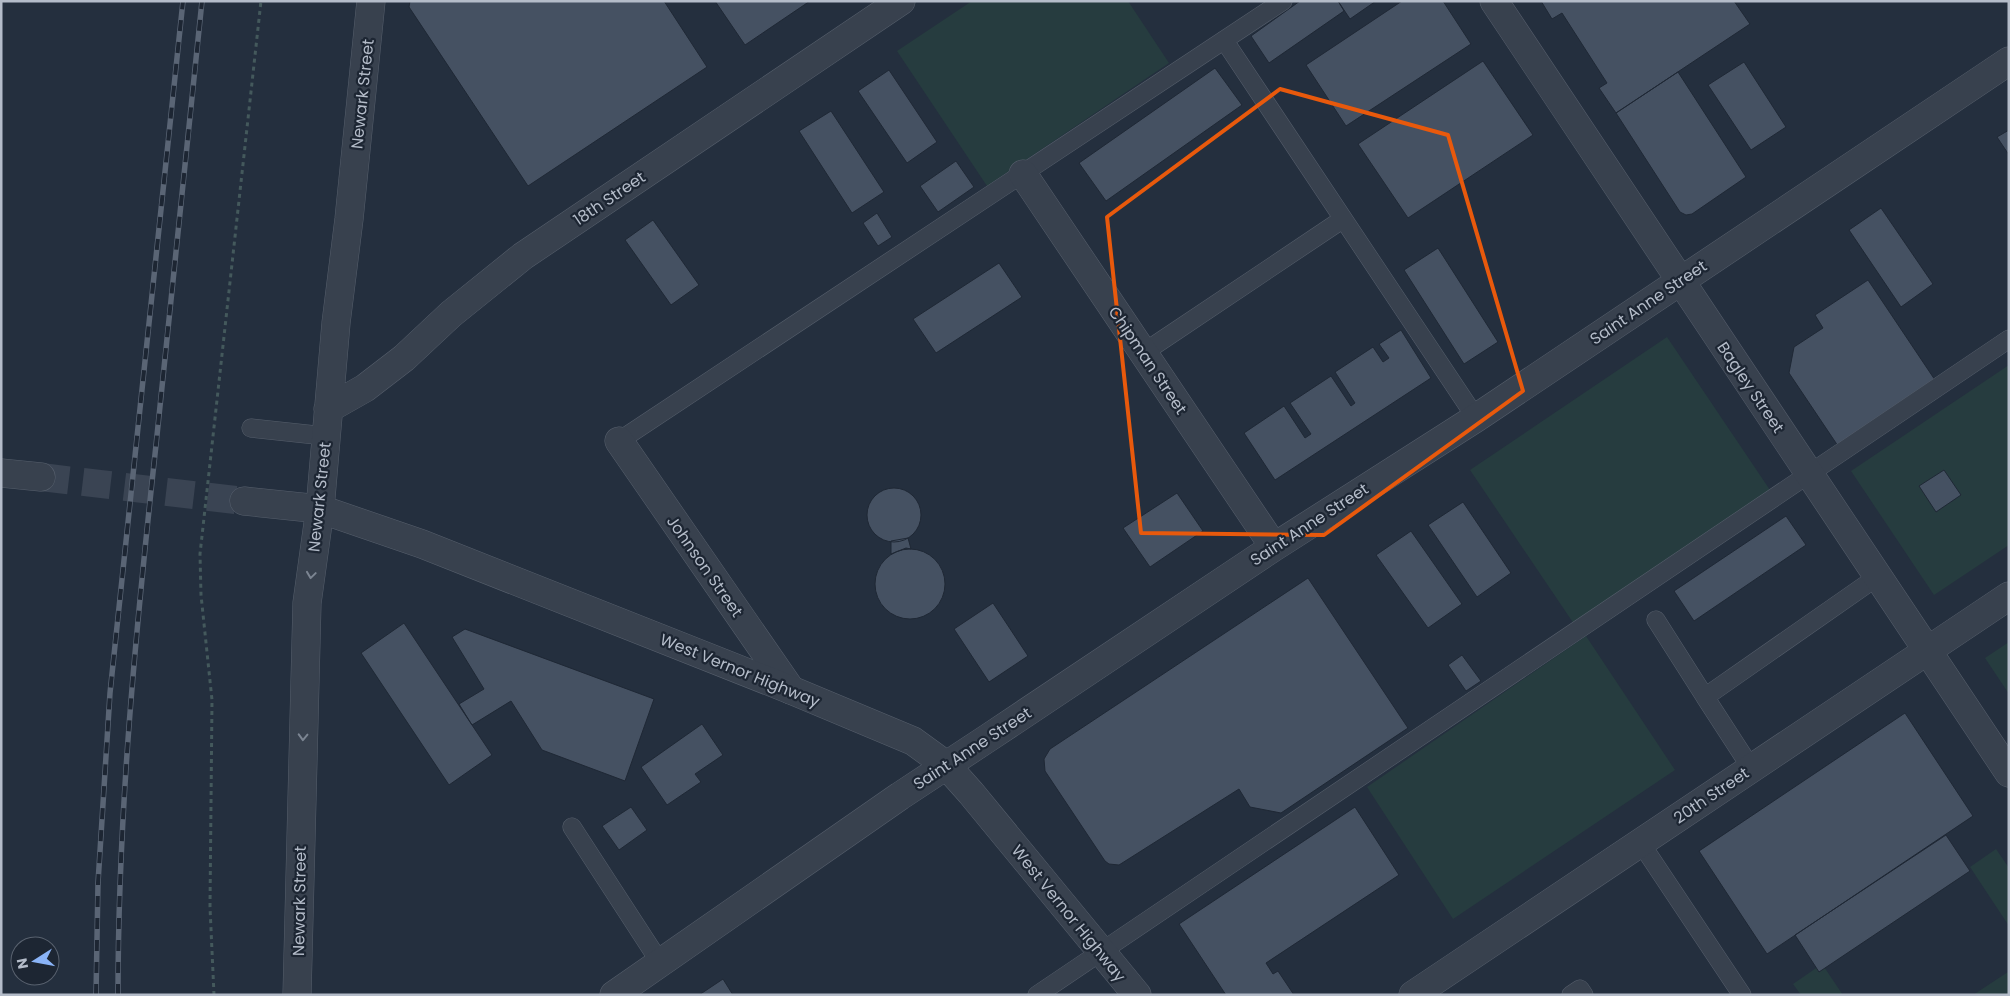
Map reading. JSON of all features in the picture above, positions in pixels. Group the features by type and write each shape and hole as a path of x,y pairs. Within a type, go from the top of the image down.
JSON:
{"street":[{"name":"Newark Street","path":"298,995 307,602 320,509 328,409 371,1"},
{"name":"18th Street","path":"328,409 366,388 396,364 451,314 523,256 901,1"},
{"name":"Bagley Street","path":"1494,1 2009,773"},
{"name":"Saint Anne Street","path":"614,995 946,765 1274,546 1476,418 2009,61"},
{"name":"Chipman Street","path":"1023,174 1274,546"},
{"name":"Johnson Street","path":"619,441 791,690"},
{"path":"1,473 41,477"},
{"name":"West Vernor Highway","path":"244,501 320,509 422,544 791,690 913,741 946,765 971,793 1137,995"},
{"name":"20th Street","path":"1412,995 2009,596"}],"lane":[{"path":"619,441 1283,1"},
{"path":"1224,40 1476,418"},
{"path":"1143,354 1344,219"},
{"path":"1037,995 2009,339"},
{"path":"252,428 326,436"},
{"path":"1705,697 1877,577"},
{"path":"1656,620 1751,768"},
{"path":"572,827 661,964"},
{"path":"1640,842 1742,995"},
{"path":"1572,995 1580,989 1584,995"}],"highlighted area":[{"path":"1280,89 1448,135 1523,391 1324,535 1141,533 1107,217"}],"green space":[{"path":"972,1 1128,1 1169,63 987,186 897,51"},
{"path":"1667,337 1770,490 1574,624 1470,470"},
{"path":"2009,365 2009,545 1934,595 1851,471"},
{"path":"1586,636 1675,770 1453,919 1367,787"},
{"path":"2009,642 2009,694 1985,658"},
{"path":"1996,849 2009,868 2009,926 1970,867"},
{"path":"1822,964 1843,995 1801,995 1793,984"},
{"path":"2008,972 2009,995 1973,995"}],"building":[{"path":"410,1 664,1 707,67 528,186 409,7"},
{"path":"715,1 810,1 745,45"},
{"path":"1300,1 1338,1 1344,11 1269,63 1251,36"},
{"path":"1338,1 1376,1 1350,19"},
{"path":"1402,1 1443,1 1471,44 1346,126 1306,65"},
{"path":"1541,1 1734,1 1750,24 1616,113 1599,88 1607,83 1562,13 1552,19"},
{"path":"1483,61 1533,135 1408,218 1358,144"},
{"path":"1744,62 1786,127 1751,150 1708,85"},
{"path":"1215,68 1242,105 1106,201 1079,163"},
{"path":"889,70 937,142 907,163 858,91"},
{"path":"1678,72 1746,177 1692,214 1686,215 1680,212 1616,113"},
{"path":"831,111 884,192 852,213 799,131"},
{"path":"2009,130 2009,155 1997,137"},
{"path":"956,161 974,187 938,212 920,186"},
{"path":"1881,208 1933,284 1901,307 1849,230"},
{"path":"877,213 892,237 878,246 863,223"},
{"path":"653,220 699,285 671,305 625,240"},
{"path":"1438,248 1498,342 1464,364 1404,270"},
{"path":"999,263 1022,297 936,353 913,319"},
{"path":"1868,280 1935,380 1838,446 1789,373 1794,347 1823,328 1815,315"},
{"path":"1401,330 1431,378 1275,480 1244,433 1284,406 1305,438 1311,434 1290,403 1331,376 1351,406 1355,403 1335,372 1373,347 1383,362 1389,358 1379,344"},
{"path":"1944,470 1961,495 1936,512 1919,486"},
{"path":"894,488 913,496 921,515 913,534 894,542 875,534 867,515 875,496"},
{"path":"1177,493 1203,531 1150,567 1123,528"},
{"path":"1463,502 1511,573 1477,597 1428,525"},
{"path":"1786,516 1806,545 1694,621 1674,591"},
{"path":"1411,531 1462,604 1428,628 1376,555"},
{"path":"908,538 911,549 906,548 891,554 891,541"},
{"path":"917,549 930,555 939,564 943,570 945,584 943,598 935,609 924,617 903,619 896,617 885,609 877,598 875,577 877,570 885,559 896,551"},
{"path":"1308,578 1408,728 1281,813 1250,807 1239,789 1119,865 1109,864 1105,861 1045,771 1044,759 1050,749"},
{"path":"993,603 1028,656 989,682 954,629"},
{"path":"404,623 492,755 449,785 361,653"},
{"path":"465,629 654,699 625,781 542,750 511,701 472,725 459,704 484,689 452,637"},
{"path":"1462,655 1481,681 1466,691 1448,665"},
{"path":"1905,713 1973,816 1767,954 1699,851"},
{"path":"702,724 723,755 695,774 701,782 667,805 641,767"},
{"path":"631,807 647,830 619,850 602,826"},
{"path":"1355,807 1399,875 1266,963 1273,974 1278,971 1294,995 1226,995 1179,924"},
{"path":"1946,835 1970,871 1819,972 1795,935"},
{"path":"723,979 733,995 699,995"}],"tunnel":[{"path":"41,477 244,501"}],"railway":[{"path":"96,995 98,883 110,693 183,1"},
{"path":"118,995 121,857 135,651 202,1"}]}
